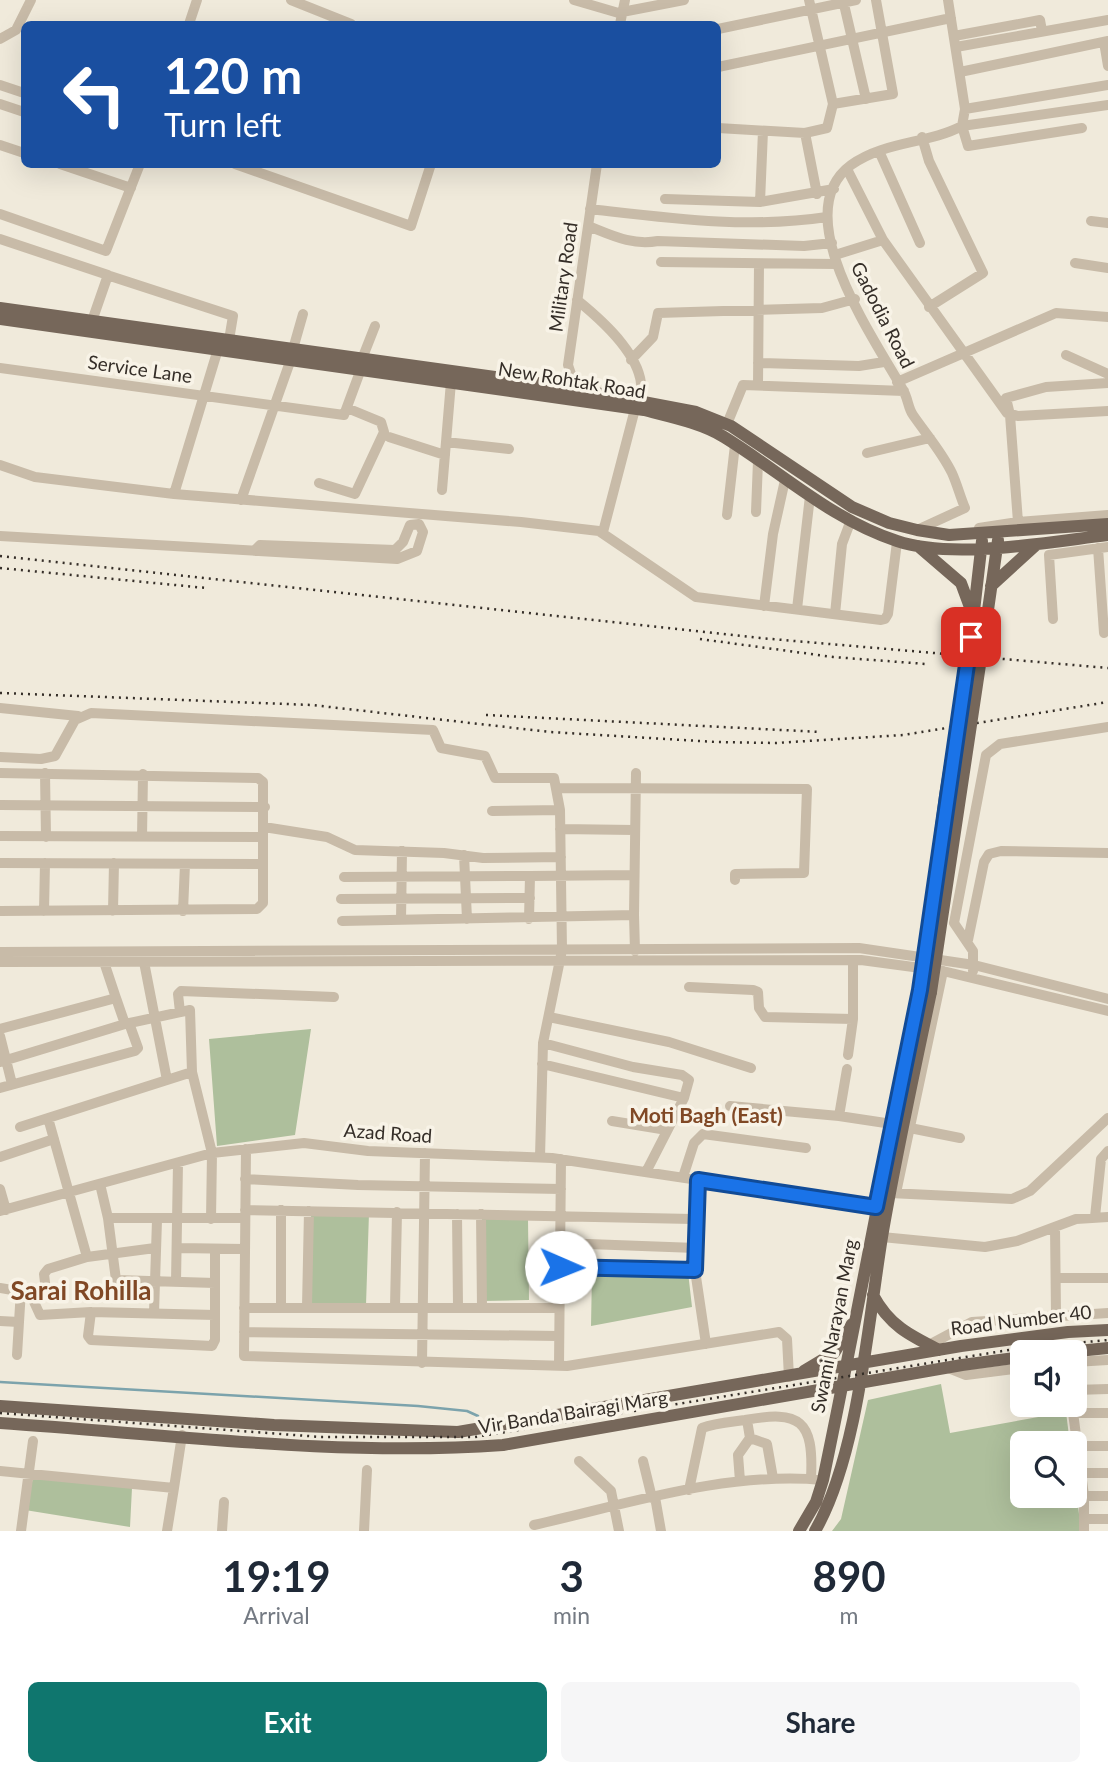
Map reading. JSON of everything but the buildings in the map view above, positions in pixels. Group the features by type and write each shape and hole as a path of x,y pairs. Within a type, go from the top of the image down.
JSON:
{"main road":[{"name":"New Rohtak Road","path":"0,308 229,341 361,364 583,390 638,404 694,424 736,446 851,520 897,541 917,546 948,549 981,547 998,539 1108,524"},
{"name":"New Rohtak Road","path":"0,319 218,349 292,354"},
{"name":"New Rohtak Road","path":"361,364 451,382 696,412 727,424 852,507 889,523 949,535 983,533 998,539 1038,543 1108,535"},
{"path":"973,618 983,533"},
{"path":"925,991 977,638 991,586 998,539"},
{"path":"991,586 1038,543"},
{"path":"917,546 961,583 977,638"},
{"name":"Swami Narayan Marg","path":"799,1531 816,1502 817,1479 843,1385 859,1313 892,1124 925,991"},
{"name":"Swami Narayan Marg","path":"815,1531 837,1482 862,1364 925,991"},
{"path":"873,1295 892,1323 934,1347"},
{"path":"794,1376 834,1353 859,1313"},
{"name":"Road Number 40","path":"934,1347 1108,1330"},
{"name":"Vir Banda Bairagi Marg","path":"0,1406 274,1425 458,1432 862,1364 934,1347"},
{"path":"1087,1350 1108,1348"},
{"name":"Vir Banda Bairagi Marg","path":"0,1423 388,1449 492,1446 946,1367 1010,1359"}],"street":[{"path":"0,39 16,30 31,0"},
{"path":"190,21 197,0"},
{"path":"291,0 344,21"},
{"path":"574,0 621,17 684,0"},
{"path":"621,17 625,0"},
{"path":"721,28 810,5 856,0"},
{"path":"833,104 893,94 876,0"},
{"path":"947,0 965,109 962,126 968,146 1082,128"},
{"path":"843,1 866,99"},
{"path":"721,128 805,133 827,128 833,104 810,5"},
{"path":"721,66 951,18"},
{"path":"955,42 1040,20 1042,31 1108,20"},
{"path":"960,72 1106,41 1108,66"},
{"path":"0,85 21,92"},
{"path":"965,109 1108,85"},
{"path":"0,104 21,111"},
{"name":"Gadodia Road","path":"919,528 965,508 952,473 911,412 836,260 827,217 834,189 847,169 879,151 922,137 962,126 1108,105"},
{"path":"760,202 763,131"},
{"path":"805,133 817,194"},
{"path":"922,137 929,161 983,273 929,307"},
{"path":"0,145 21,152"},
{"path":"879,151 920,243"},
{"path":"72,168 131,188"},
{"path":"0,214 106,251 138,168"},
{"path":"246,168 411,226 430,168"},
{"name":"Military Road","path":"583,390 572,377 568,365 596,168"},
{"path":"847,169 883,240 929,307 1010,415"},
{"path":"665,199 760,202 834,189"},
{"path":"590,209 739,221 798,221 827,217"},
{"path":"1091,221 1108,223"},
{"path":"588,226 617,238 643,244 658,241 804,246 832,243"},
{"path":"0,239 233,316 229,341"},
{"path":"662,262 759,264 836,260 883,240"},
{"path":"1075,263 1108,268"},
{"path":"758,384 759,264"},
{"path":"92,321 107,275"},
{"path":"631,360 653,337 658,313 822,308 855,299"},
{"path":"577,300 614,331 642,381 603,532"},
{"path":"727,424 743,385 900,386 1056,313 1108,317"},
{"path":"241,500 275,406 303,314"},
{"path":"319,483 355,494 384,432 381,422 347,408 376,326"},
{"path":"174,494 218,349"},
{"path":"1066,355 1108,374"},
{"path":"758,363 859,366 884,362"},
{"name":"Service Lane","path":"0,368 344,415 347,408"},
{"path":"442,490 451,382"},
{"path":"1018,522 1010,415 1006,397 1009,394 1046,387 1108,383"},
{"path":"1010,415 1108,411"},
{"path":"388,437 445,455"},
{"path":"867,453 930,438"},
{"path":"446,442 509,449"},
{"path":"736,446 736,503"},
{"path":"727,515 736,446"},
{"path":"756,512 758,461"},
{"path":"0,465 35,477 174,494 520,522 603,532 695,597 886,619 897,541"},
{"path":"764,606 773,534 785,480"},
{"path":"797,610 810,496"},
{"path":"919,528 948,531 1108,515"},
{"path":"835,614 842,544 851,520"},
{"path":"0,536 254,551 397,559 417,551 423,532 419,524 410,525 403,542 395,550 261,545 254,551"},
{"path":"1053,619 1049,555 1103,547 1104,633"},
{"path":"0,708 79,716 91,713 433,730 443,750 485,756 495,778 551,777 556,780 560,810 561,956 543,1043 540,1157"},
{"path":"0,757 41,759 55,756 79,716"},
{"path":"968,940 954,923 986,755 1000,744 1108,727"},
{"path":"0,773 258,778 263,782 265,807 262,905 257,909 183,912 0,911"},
{"path":"45,773 46,837"},
{"path":"635,951 636,773"},
{"path":"142,837 143,774"},
{"path":"558,788 807,789 804,873 735,873 735,880"},
{"path":"0,805 265,807"},
{"path":"492,811 560,810"},
{"path":"559,829 634,830"},
{"path":"0,836 142,837 263,832 327,836 355,850 483,858 561,857"},
{"path":"401,920 402,851"},
{"path":"971,978 974,965 968,940 984,862 989,854 1001,851 1108,853"},
{"path":"464,855 467,919"},
{"path":"0,863 263,864"},
{"path":"44,911 45,863"},
{"path":"113,911 114,863"},
{"path":"183,912 185,864"},
{"path":"344,877 634,875"},
{"path":"529,919 530,876"},
{"path":"341,899 530,898"},
{"path":"342,921 634,915"},
{"path":"0,962 561,956 635,951 859,948 974,965 1108,999"},
{"path":"0,952 853,960 943,971 1108,1011"},
{"path":"848,1055 853,1019 853,960"},
{"path":"0,1088 135,1051 137,1045 116,998 104,962"},
{"path":"144,962 167,1080"},
{"path":"943,971 910,1128 893,1193 1012,1199 1030,1191 1108,1118"},
{"path":"689,987 753,990 758,992 759,1008 765,1017 853,1019"},
{"path":"180,1012 178,994 181,991 334,997"},
{"path":"0,1029 116,998"},
{"path":"4,1061 127,1024 180,1012 192,1012 192,1072 212,1153 211,1219"},
{"path":"549,1017 669,1042 751,1068"},
{"path":"0,1036 4,1061 12,1084"},
{"path":"543,1043 633,1067 686,1076 690,1083 684,1098 646,1172"},
{"path":"542,1064 684,1098"},
{"path":"839,1116 847,1069"},
{"path":"20,1127 192,1072"},
{"path":"730,1106 892,1124"},
{"path":"48,1118 87,1257"},
{"path":"612,1121 667,1130"},
{"path":"910,1128 960,1138"},
{"path":"682,1177 694,1143 703,1134 806,1149"},
{"path":"0,1157 54,1139"},
{"name":"Azad Road","path":"3,1210 212,1153 311,1143 368,1151 561,1159 876,1207"},
{"path":"246,1149 244,1356 559,1366 773,1332 784,1334 794,1376"},
{"path":"1096,1217 1101,1159 1108,1150"},
{"path":"422,1363 425,1153"},
{"path":"559,1366 561,1159"},
{"path":"176,1282 178,1163"},
{"path":"245,1179 561,1189"},
{"path":"698,1180 695,1270 706,1344"},
{"path":"100,1184 108,1217 116,1280 215,1283"},
{"path":"0,1189 3,1210"},
{"path":"108,1217 211,1219 281,1210 695,1220"},
{"path":"281,1210 281,1307"},
{"path":"307,1307 309,1211"},
{"path":"395,1307 397,1212"},
{"path":"457,1214 458,1306"},
{"path":"481,1214 482,1307"},
{"path":"882,1237 985,1247 1008,1244 1076,1219 1108,1217"},
{"path":"154,1314 157,1220"},
{"path":"1055,1227 1056,1314"},
{"path":"561,1243 696,1248"},
{"path":"33,1297 46,1291 46,1271 87,1257 156,1248"},
{"path":"178,1248 244,1249"},
{"path":"91,1312 88,1336 91,1340 207,1346 215,1344 215,1249"},
{"path":"561,1267 695,1270"},
{"path":"1056,1278 1108,1278"},
{"path":"0,1288 30,1293 40,1315 91,1312 215,1315"},
{"path":"17,1355 21,1290"},
{"path":"244,1307 559,1308"},
{"path":"934,1347 972,1321 1108,1313"},
{"path":"0,1321 19,1322"},
{"path":"244,1332 558,1336"},
{"path":"1087,1361 1108,1360"},
{"path":"946,1367 966,1375 1010,1370"},
{"path":"1087,1390 1108,1389"},
{"path":"1087,1411 1108,1413"},
{"path":"534,1525 654,1497 740,1481 773,1478 817,1479 810,1450 798,1420 777,1414 700,1430 689,1490"},
{"path":"740,1481 738,1455 750,1438 747,1420"},
{"path":"167,1531 182,1435"},
{"path":"750,1438 767,1444 773,1478"},
{"path":"20,1531 33,1441"},
{"path":"1087,1446 1108,1446"},
{"path":"579,1461 609,1488 619,1531"},
{"path":"643,1461 661,1531"},
{"path":"364,1531 367,1470"},
{"path":"0,1471 174,1488"},
{"path":"1087,1473 1108,1473"},
{"path":"1087,1496 1108,1496"},
{"path":"222,1531 224,1502"},
{"path":"1084,1531 1085,1508"},
{"path":"1086,1519 1108,1519"}],"green space":[{"path":"311,1029 295,1135 217,1146 209,1039"},
{"path":"311,1213 369,1213 366,1305 310,1306"},
{"path":"482,1218 528,1219 529,1300 483,1301"},
{"path":"688,1272 692,1307 591,1326 592,1273"},
{"path":"941,1384 950,1433 1038,1417 1067,1417 1068,1431 1010,1431 1010,1508 1078,1508 1081,1531 832,1531 841,1519 868,1400"},
{"path":"34,1474 132,1488 130,1527 25,1510"}],"waterway":[{"path":"0,1382 418,1406 467,1411 478,1416"}],"railway":[{"path":"0,556 760,638 1108,668"},
{"path":"0,568 206,588"},
{"path":"700,639 833,657 926,664"},
{"path":"0,693 312,705 550,732 776,743 903,735 1108,702"},
{"path":"486,715 821,732"},
{"path":"0,1413 321,1437 475,1437 1021,1348 1108,1340"}],"district":[{"name":"Moti Bagh (East)","path":"706,1116"},
{"name":"Sarai Rohilla","path":"81,1291"}],"route":[{"path":"561,1267 695,1270 698,1180 876,1207 920,990 945,796 971,637"}]}
